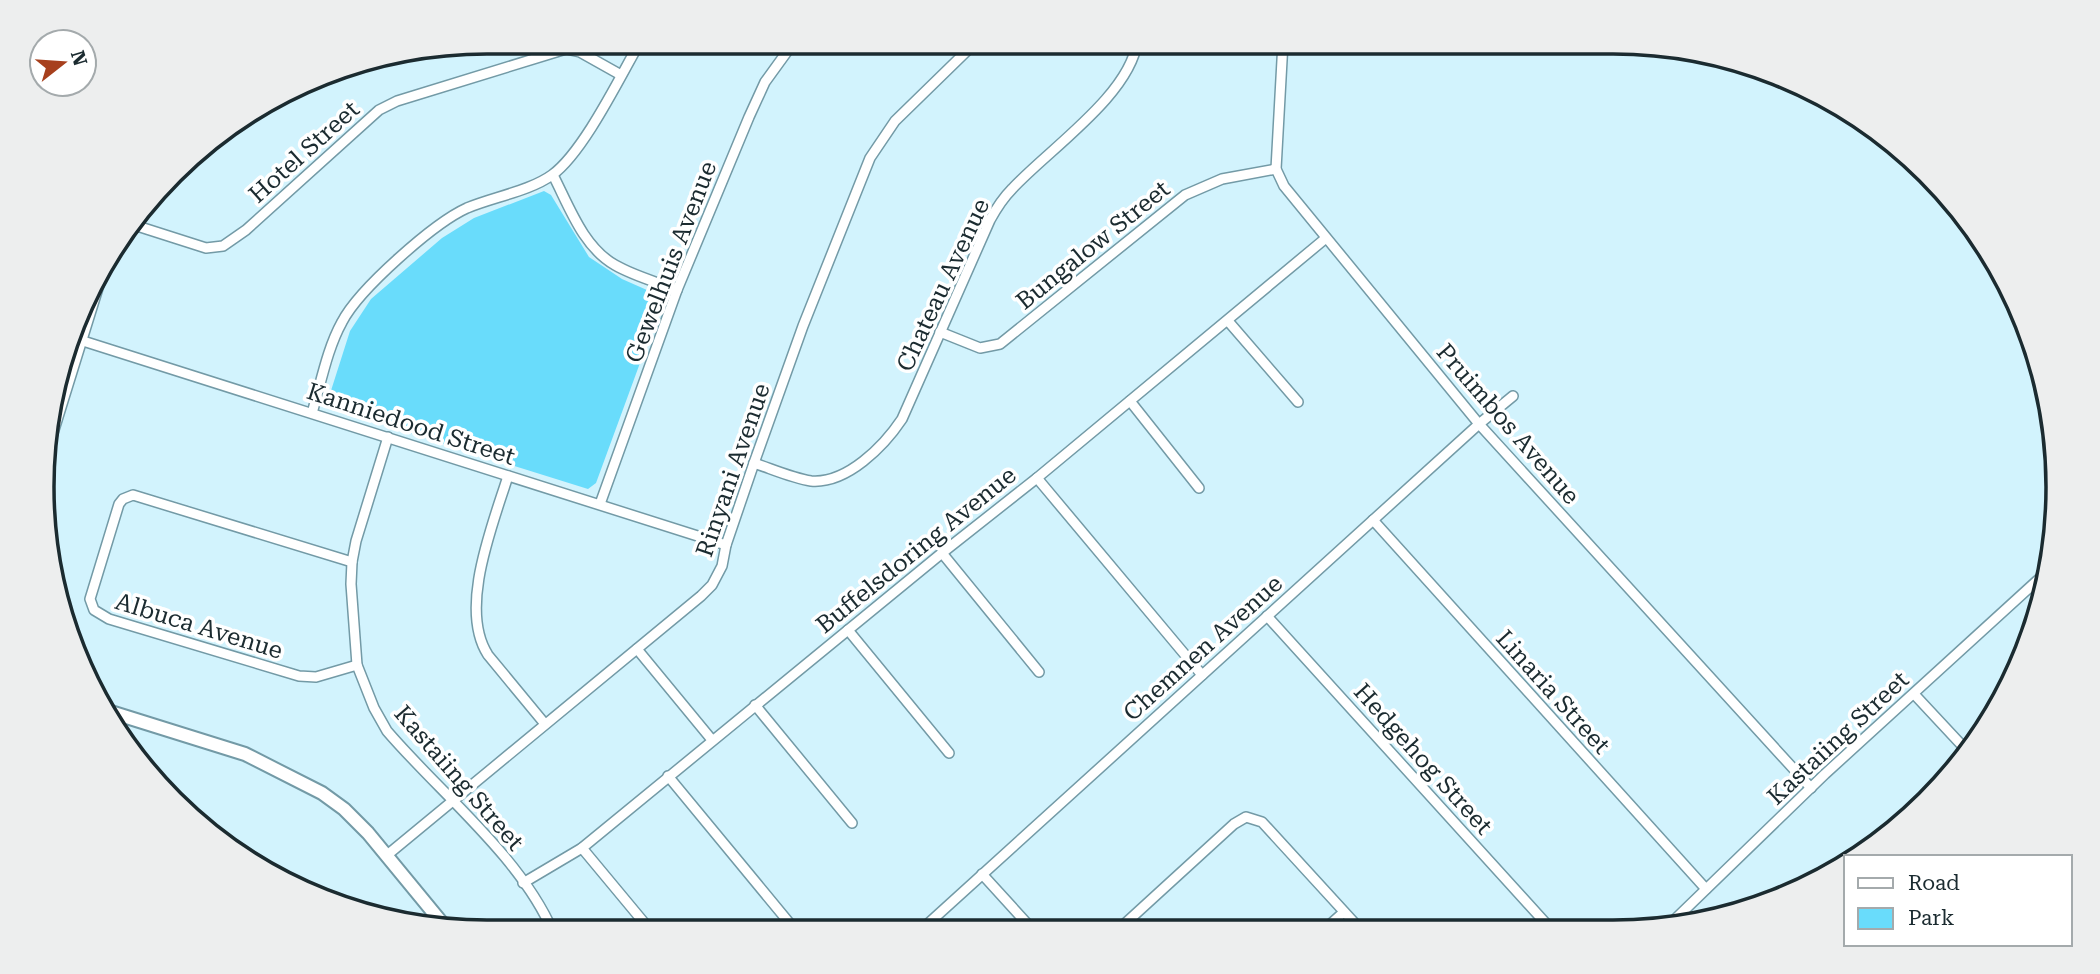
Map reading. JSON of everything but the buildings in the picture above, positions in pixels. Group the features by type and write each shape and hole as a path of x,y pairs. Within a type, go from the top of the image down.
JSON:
{"street":[{"name":"Hotel Street","path":"141,227 206,248 219,247 246,230 379,110 397,101 550,54"},
{"name":"Hotel Street","path":"584,54 621,75"},
{"path":"312,413 340,325 366,290 448,218 553,175 579,144 633,54"},
{"name":"Gewelhuis Avenue","path":"600,505 677,290 765,82 785,54"},
{"name":"Rinyani Avenue","path":"386,856 712,585 722,566 726,545 803,326 870,158 895,121 964,54"},
{"name":"Chateau Avenue","path":"754,463 812,481 830,479 854,467 878,447 902,419 983,232 999,205 1010,190 1121,83 1135,54"},
{"path":"1276,169 1282,54"},
{"name":"Bungalow Street","path":"940,332 981,348 1000,344 1185,195 1222,179 1276,169"},
{"name":"Pruimbos Avenue","path":"1276,169 1284,186 1479,424 1811,788"},
{"path":"553,175 596,251 617,266 677,290"},
{"name":"Buffelsdoring Avenue","path":"523,883 582,848 1037,478 1326,238"},
{"path":"63,402 92,310"},
{"path":"1228,321 1298,402"},
{"name":"Kanniedood Street","path":"83,341 726,545"},
{"name":"Chemnen Avenue","path":"932,920 1513,396"},
{"path":"1130,401 1199,488"},
{"name":"Kastaiing Street","path":"388,437 352,562 353,619 358,665 377,716 387,731 489,841 538,903 547,920"},
{"path":"508,476 479,573 478,630 482,646 488,655 545,724"},
{"path":"1037,478 1202,675"},
{"name":"Albuca Avenue","path":"352,562 133,495 119,504 90,599 94,610 109,619 299,676 316,677 358,665"},
{"name":"Linaria Street","path":"1373,520 1706,889"},
{"path":"942,553 1040,672"},
{"name":"Kastaiing Street","path":"1680,914 1811,788 2034,583"},
{"name":"Hedgehog Street","path":"1267,616 1543,920"},
{"path":"848,630 949,753"},
{"path":"637,649 712,740"},
{"path":"1914,694 1961,744"},
{"path":"755,705 852,823"},
{"path":"119,715 245,754 304,782 344,809 437,917"},
{"path":"668,776 787,920"},
{"path":"1129,920 1234,824 1246,817 1262,822 1352,920"},
{"path":"582,848 641,920"},
{"path":"982,874 1024,920"},
{"path":"1335,920 1344,912"}],"green space":[{"path":"544,191 551,195 589,257 622,279 656,294 662,303 596,483 588,489 333,409 328,400 350,331 371,299 442,238 474,218"}]}
